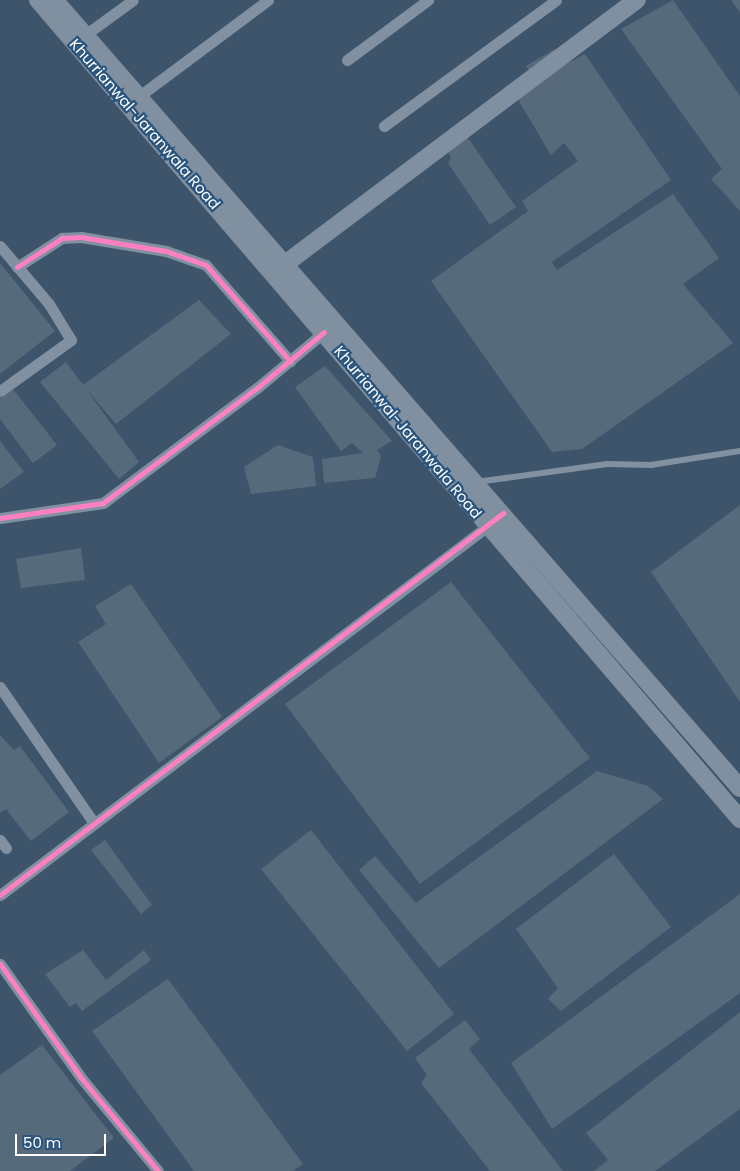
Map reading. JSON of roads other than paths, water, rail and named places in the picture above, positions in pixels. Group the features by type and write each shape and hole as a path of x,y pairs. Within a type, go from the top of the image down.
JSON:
{"main road":[{"name":"Khurrianwal-Jaranwala Road","path":"38,0 279,268 477,482 740,788"},
{"name":"Khurrianwal-Jaranwala Road","path":"54,0 138,96 279,268 324,332 740,819"},
{"path":"279,268 637,0"}],"street":[{"path":"85,35 133,0"},
{"path":"138,96 268,0"},
{"path":"347,60 428,0"},
{"path":"384,126 556,0"},
{"path":"17,267 62,238 81,237 166,251 206,265 290,361"},
{"path":"0,246 49,304 71,340 0,391"},
{"path":"0,518 103,503 290,361 324,332"},
{"path":"0,895 93,822 503,513"},
{"path":"0,687 93,822"},
{"path":"0,964 82,1079 158,1171"}],"lane":[{"path":"477,482 607,464 651,465 740,451"}]}
